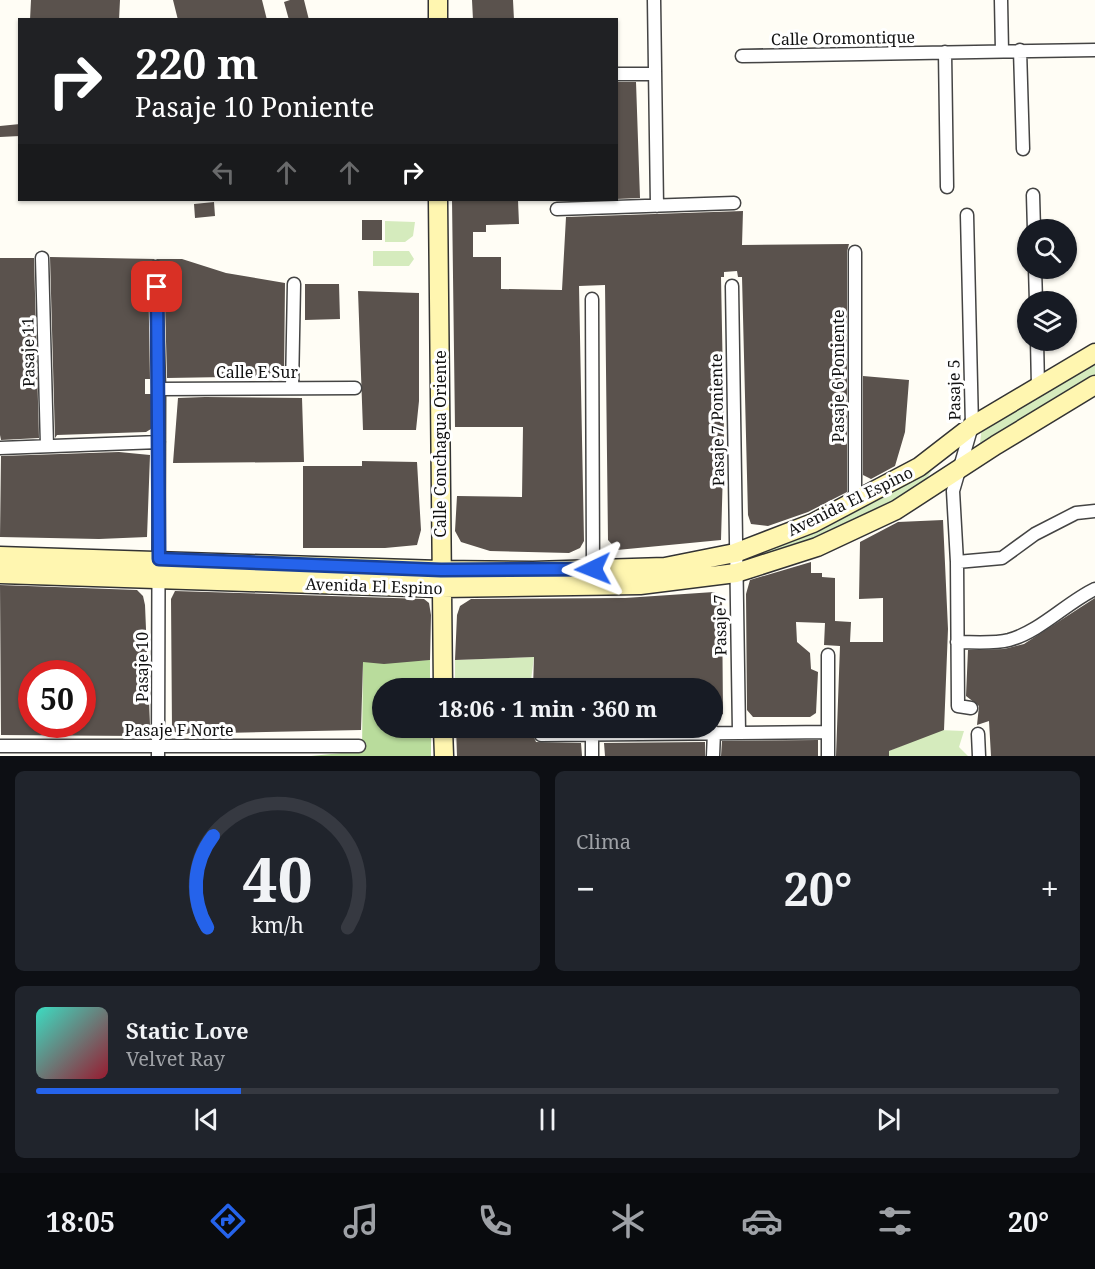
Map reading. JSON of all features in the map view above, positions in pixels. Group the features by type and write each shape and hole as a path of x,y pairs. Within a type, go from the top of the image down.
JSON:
{"main road":[{"path":"438,0 438,18"},
{"name":"Calle Conchagua Oriente","path":"438,201 443,678"},
{"name":"Avenida El Espino","path":"0,556 159,559 441,579 593,569 665,567 735,553 813,523 919,467 972,426 1095,353"},
{"name":"Avenida El Espino","path":"0,574 158,578 441,579 640,585 736,573 817,547 896,510 1095,385"},
{"path":"443,738 444,756"}],"street":[{"path":"654,0 657,206"},
{"path":"1001,0 1002,51"},
{"path":"1020,50 1023,149"},
{"name":"Calle Oromontique","path":"742,56 1095,50"},
{"path":"945,52 947,187"},
{"path":"618,74 654,74"},
{"path":"1033,195 1034,219"},
{"path":"557,209 734,203"},
{"name":"Pasaje 5","path":"967,215 972,426 957,470 953,491 957,562 958,706 971,708"},
{"name":"Pasaje 6 Poniente","path":"855,252 855,501"},
{"name":"Pasaje 11","path":"42,258 46,446"},
{"name":"Pasaje 10","path":"156,267 159,389 158,751"},
{"path":"292,388 294,284"},
{"name":"Pasaje 7 Poniente","path":"732,286 735,553"},
{"path":"592,299 593,569"},
{"path":"1037,351 1038,387"},
{"name":"Calle E Sur","path":"159,389 355,388"},
{"path":"0,448 159,442"},
{"path":"957,562 1002,558 1035,534 1076,513 1095,511"},
{"name":"Pasaje 7","path":"735,553 739,732"},
{"path":"957,642 1008,640 1030,632 1072,600 1095,589"},
{"path":"828,655 828,756"},
{"path":"723,732 828,732"},
{"path":"978,734 979,756"},
{"path":"592,738 592,756"},
{"path":"713,756 714,738"},
{"name":"Pasaje F Norte","path":"0,746 24,751 299,751 359,746"}],"green space":[{"path":"385,221 415,222 413,236 405,242 385,242"},
{"path":"373,251 409,251 414,259 409,266 373,266"},
{"path":"1095,363 1095,377 985,443 980,443 982,427"},
{"path":"933,467 924,481 907,495 885,508 860,521 768,557 762,544"},
{"path":"534,657 531,678 455,678 455,660"},
{"path":"430,660 430,678 372,678 372,738 431,738 431,756 311,756 362,751 363,662"},
{"path":"939,730 964,731 959,747 968,756 889,756 889,751"}],"building":[{"path":"31,0 120,0 119,18 30,18"},
{"path":"173,0 262,0 266,18 178,18"},
{"path":"304,0 308,18 288,18 284,2"},
{"path":"472,0 513,0 514,18 473,18"},
{"path":"618,82 636,82 640,198 618,199"},
{"path":"18,124 18,136 0,137 0,126"},
{"path":"452,201 518,201 519,224 486,225 486,232 473,232 473,257 501,257 501,289 562,290 566,217 743,211 742,245 849,244 847,252 847,492 808,512 768,526 751,524 748,515 742,277 738,277 737,271 724,272 724,277 721,277 724,435 721,540 617,550 608,540 605,285 579,286 584,541 580,548 569,553 490,551 461,542 455,531 457,496 522,497 523,427 455,427"},
{"path":"214,202 215,216 195,218 194,204"},
{"path":"362,220 382,220 382,240 362,240"},
{"path":"50,257 155,259 148,267 150,379 145,379 145,394 151,394 151,429 146,432 57,435 55,438"},
{"path":"0,258 34,258 39,438 1,440"},
{"path":"156,259 182,259 226,273 285,283 284,376 167,378 164,267"},
{"path":"305,284 339,284 340,319 305,320"},
{"path":"358,291 419,293 419,401 416,430 363,430"},
{"path":"863,376 909,380 905,432 895,466 871,479 863,475"},
{"path":"178,398 302,398 304,462 173,463"},
{"path":"119,452 150,455 147,537 99,539 0,537 1,456"},
{"path":"362,461 417,462 421,530 417,545 385,548 303,548 303,466 362,466"},
{"path":"943,520 948,629 944,730 889,751 889,756 836,756 840,646 824,645 825,623 796,622 797,642 810,653 811,669 818,672 816,713 810,717 753,717 747,710 746,594 750,580 811,562 811,573 822,573 822,577 835,578 835,621 851,622 850,642 883,642 883,598 859,599 860,542 898,522"},
{"path":"0,585 137,590 143,596 145,605 150,725 145,733 138,736 96,736 96,660 18,660 18,735 1,735"},
{"path":"175,591 424,599 429,603 431,615 430,660 384,664 363,662 361,730 178,734 172,730 171,599"},
{"path":"714,592 722,598 723,678 533,678 534,657 455,660 457,615 460,606 471,599 625,598"},
{"path":"1095,598 1095,756 991,756 989,721 977,725 979,706 966,696 968,650 1004,649 1024,644"},
{"path":"456,738 534,738 536,742 581,743 582,756 457,756"},
{"path":"818,740 818,756 721,756 722,741"},
{"path":"705,742 705,756 605,756 604,743"}],"route":[{"path":"157,287 159,559 441,570 593,569"}]}
